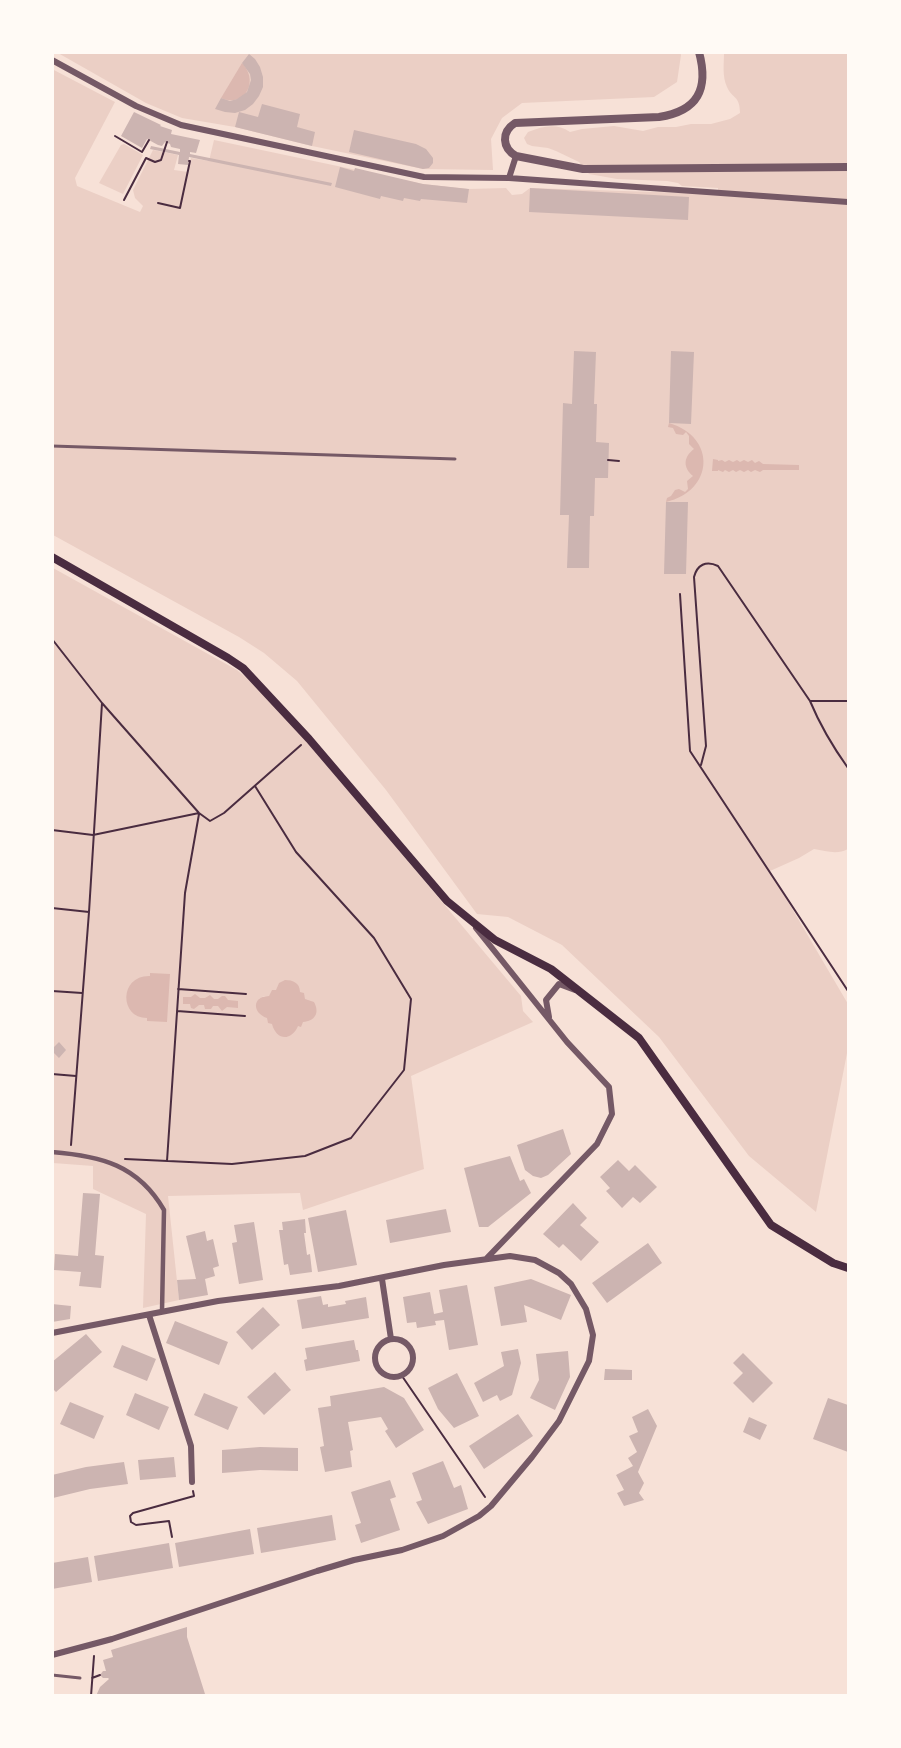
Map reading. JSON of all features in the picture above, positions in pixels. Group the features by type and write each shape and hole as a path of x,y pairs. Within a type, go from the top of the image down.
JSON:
{"main road":[{"path":"52,557 243,668 309,739 447,901 495,940 551,969 639,1038 771,1225 832,1263 849,1268"}],"street":[{"path":"699,52 704,77 701,93 684,109 659,117 515,123 504,137 509,152 516,156 583,169 849,167"},
{"path":"52,60 136,106 181,125 424,177 509,178 849,202"},
{"path":"509,178 516,156"},
{"path":"467,917 567,1042 609,1087 612,1114 597,1144 486,1259"},
{"path":"550,1021 546,1000 559,984 581,993"},
{"path":"52,1152 95,1157 126,1170 145,1184 157,1198 164,1210 162,1311"},
{"path":"52,1333 218,1301 316,1289 444,1265 510,1256 535,1260 559,1273 571,1284 586,1309 593,1335 589,1361 559,1421 491,1506 479,1516 443,1536 402,1550 354,1560 317,1571 112,1639 52,1655"},
{"path":"382,1278 391,1339"},
{"path":"148,1315 192,1446 192,1482"},
{"path":"391,1339 403,1341 413,1356 411,1368 402,1376 389,1377 383,1374 375,1363 380,1345 391,1339"}],"lane":[{"path":"52,446 455,459"},
{"path":"52,1675 80,1678"}],"path":[{"path":"115,136 142,152 149,140"},
{"path":"124,200 146,158 155,162 161,160 167,142"},
{"path":"158,203 180,208 189,161"},
{"path":"608,460 619,461"},
{"path":"700,766 706,746 694,577 700,565 709,563 718,566 810,701 835,749 849,768"},
{"path":"680,594 690,751 849,991"},
{"path":"52,639 102,703 199,813 210,821 224,813 309,739"},
{"path":"810,701 849,701"},
{"path":"70,1154 89,912 102,703"},
{"path":"116,1158 232,1164 305,1156 351,1138 404,1070 411,999 374,938 296,852 255,786"},
{"path":"52,830 93,834 199,813"},
{"path":"167,1161 185,893 199,813"},
{"path":"52,908 89,912"},
{"path":"178,989 246,994"},
{"path":"52,991 82,993"},
{"path":"177,1011 245,1016"},
{"path":"52,1074 76,1076"},
{"path":"402,1376 485,1498"},
{"path":"172,1537 169,1521 136,1525 131,1522 130,1516 133,1513 194,1496 194,1491"},
{"path":"86,1657 94,1655 91,1695"},
{"path":"92,1678 100,1675"}],"shaded area":[{"path":"680,52 677,82 654,97 522,103 502,118 491,139 493,170 423,169 235,127 182,118 146,103 58,53"},
{"path":"724,53 848,53 848,849 836,852 814,849 770,871 848,1004 848,1048 816,1212 749,1156 659,1037 562,945 508,917 477,914 386,790 297,681 264,653 239,637 53,535 52,69 115,102 75,178 77,186 140,212 143,206 135,198 133,190 153,150 178,155 174,170 188,172 191,158 209,161 214,140 423,184 468,189 506,188 512,195 522,194 530,188 718,194 718,188 682,186 667,181 617,179 589,174 579,162 548,148 527,144 524,138 528,132 550,126 560,127 570,132 614,126 643,131 658,127 711,124 730,119 740,113 740,107 725,83"},
{"path":"242,63 250,78 247,91 237,99 221,98"},
{"path":"124,144 143,155 123,194 99,183 121,145"},
{"path":"669,423 685,430 696,440 702,451 704,464 701,476 693,487 682,496 666,502 675,490 685,492 688,489 687,481 693,476 686,466 686,459 694,449 689,444 689,436 686,432 683,435 676,434 673,428 668,427"},
{"path":"713,459 725,462 752,460 763,464 799,465 799,470 712,471"},
{"path":"53,568 237,670 257,687 286,716 521,996 523,1011 533,1022 411,1076 424,1169 303,1210 300,1193 168,1196 179,1300 143,1308 146,1214 93,1189 93,1166 53,1163","holes":["276,990 305,999 301,1024 297,1026 267,1018 259,999 269,996"]},
{"path":"150,973 170,974 167,1022 147,1021 147,1018 131,1011 127,1004 128,989 133,982 150,976"},
{"path":"285,980 297,984 300,992 304,993 305,999 314,1002 316,1010 313,1018 303,1022 301,1027 298,1026 288,1037 277,1033 272,1024 268,1023 267,1018 259,1012 256,1005 259,999 269,996 272,990 276,990 279,983"},
{"path":"195,994 200,998 210,995 214,999 225,996 228,1000 238,1001 238,1008 227,1007 222,1011 218,1006 205,1009 204,1005 199,1005 194,1009 190,1004 183,1004 183,997 191,997"}],"building":[{"path":"249,54 260,67 263,77 263,87 259,96 245,110 235,113 215,109 221,98 230,101 247,92 251,80 250,74 242,63"},
{"path":"262,104 300,114 297,127 315,132 312,146 235,127 239,112 258,117"},
{"path":"134,112 172,130 171,134 200,140 196,153 190,152 190,154 332,183 331,186 189,157 188,165 178,164 179,155 150,149 151,146 180,152 180,149 171,147 170,144 165,142 162,146 147,139 142,148 121,136"},
{"path":"354,130 416,144 426,149 433,158 433,163 429,168 423,169 349,152"},
{"path":"340,167 354,171 355,168 423,184 469,189 467,203 404,198 403,201 381,196 380,199 335,187"},
{"path":"530,188 689,197 688,220 529,212"},
{"path":"574,351 596,352 594,404 597,404 596,442 609,443 608,478 595,478 594,516 590,516 589,568 567,568 569,515 560,515 563,403 572,404"},
{"path":"671,351 694,352 691,424 669,423"},
{"path":"666,502 688,502 686,574 664,574"},
{"path":"59,1042 66,1050 59,1058 52,1049"},
{"path":"563,1129 571,1154 548,1175 541,1178 525,1170 517,1145"},
{"path":"510,1156 520,1181 524,1179 531,1193 488,1227 479,1227 464,1168"},
{"path":"618,1160 629,1171 635,1165 657,1187 640,1203 633,1197 622,1208 606,1191 610,1188 600,1177"},
{"path":"83,1193 100,1194 95,1255 104,1256 101,1288 79,1286 81,1272 54,1270 55,1254 78,1256"},
{"path":"573,1203 587,1218 580,1225 599,1242 581,1261 563,1244 559,1248 543,1234"},
{"path":"446,1209 451,1232 390,1243 386,1220"},
{"path":"346,1210 357,1265 318,1272 308,1218"},
{"path":"305,1219 306,1233 304,1233 312,1272 290,1275 288,1264 284,1265 279,1230 283,1230 282,1222"},
{"path":"254,1222 263,1280 239,1284 232,1243 237,1242 234,1225"},
{"path":"205,1231 207,1241 213,1239 219,1266 213,1268 215,1276 205,1279 208,1295 179,1300 177,1280 196,1279 186,1236"},
{"path":"648,1243 662,1263 607,1303 592,1283"},
{"path":"531,1279 571,1295 561,1320 524,1305 527,1322 501,1326 494,1287"},
{"path":"467,1285 478,1345 449,1350 444,1320 435,1321 436,1325 417,1328 416,1322 407,1323 403,1297 430,1292 434,1314 443,1312 439,1290"},
{"path":"321,1296 323,1305 328,1304 328,1307 366,1297 369,1318 302,1329 297,1300"},
{"path":"52,1304 71,1306 70,1319 52,1322"},
{"path":"263,1307 280,1325 252,1350 236,1332"},
{"path":"175,1321 228,1342 219,1365 166,1343"},
{"path":"86,1334 102,1352 56,1392 52,1388 52,1362"},
{"path":"354,1340 360,1361 306,1371 305,1348"},
{"path":"122,1345 156,1359 147,1381 113,1367"},
{"path":"518,1349 521,1363 512,1395 500,1401 497,1395 483,1402 474,1383 504,1366 501,1352"},
{"path":"568,1351 570,1377 555,1410 530,1398 539,1380 536,1354"},
{"path":"743,1353 773,1383 753,1403 733,1383 743,1373 733,1363"},
{"path":"605,1369 632,1370 632,1380 604,1380"},
{"path":"275,1372 291,1390 264,1415 247,1397"},
{"path":"457,1373 479,1416 454,1428 438,1409 428,1388"},
{"path":"384,1387 404,1398 424,1430 396,1448 385,1431 388,1429 381,1417 348,1422 353,1450 350,1451 352,1467 325,1472 320,1447 324,1446 318,1408 331,1406 330,1396"},
{"path":"135,1393 169,1407 159,1430 126,1415"},
{"path":"204,1393 238,1407 228,1430 194,1415"},
{"path":"828,1398 848,1405 848,1452 813,1439"},
{"path":"70,1402 104,1416 94,1439 60,1424"},
{"path":"648,1409 657,1426 638,1472 644,1483 639,1493 644,1500 624,1506 617,1493 624,1490 616,1475 633,1466 628,1458 637,1452 629,1436 638,1432 632,1417"},
{"path":"518,1414 533,1436 484,1469 469,1446"},
{"path":"749,1417 767,1425 760,1440 743,1432"},
{"path":"260,1447 298,1448 298,1471 260,1470 222,1473 222,1450"},
{"path":"174,1457 176,1477 140,1480 138,1460"},
{"path":"443,1461 454,1488 461,1485 468,1509 428,1524 416,1502 422,1500 412,1473"},
{"path":"124,1462 128,1484 90,1489 53,1498 52,1475 86,1467"},
{"path":"390,1480 396,1497 390,1499 400,1530 361,1543 355,1525 361,1523 351,1492"},
{"path":"332,1515 336,1540 261,1553 257,1528"},
{"path":"250,1529 254,1554 179,1567 175,1543"},
{"path":"169,1543 173,1568 98,1581 94,1556"},
{"path":"88,1557 92,1582 52,1589 52,1563"},
{"path":"187,1627 187,1637 205,1694 96,1696 100,1687 109,1679 100,1675 106,1671 103,1660 113,1657 111,1650"}]}
